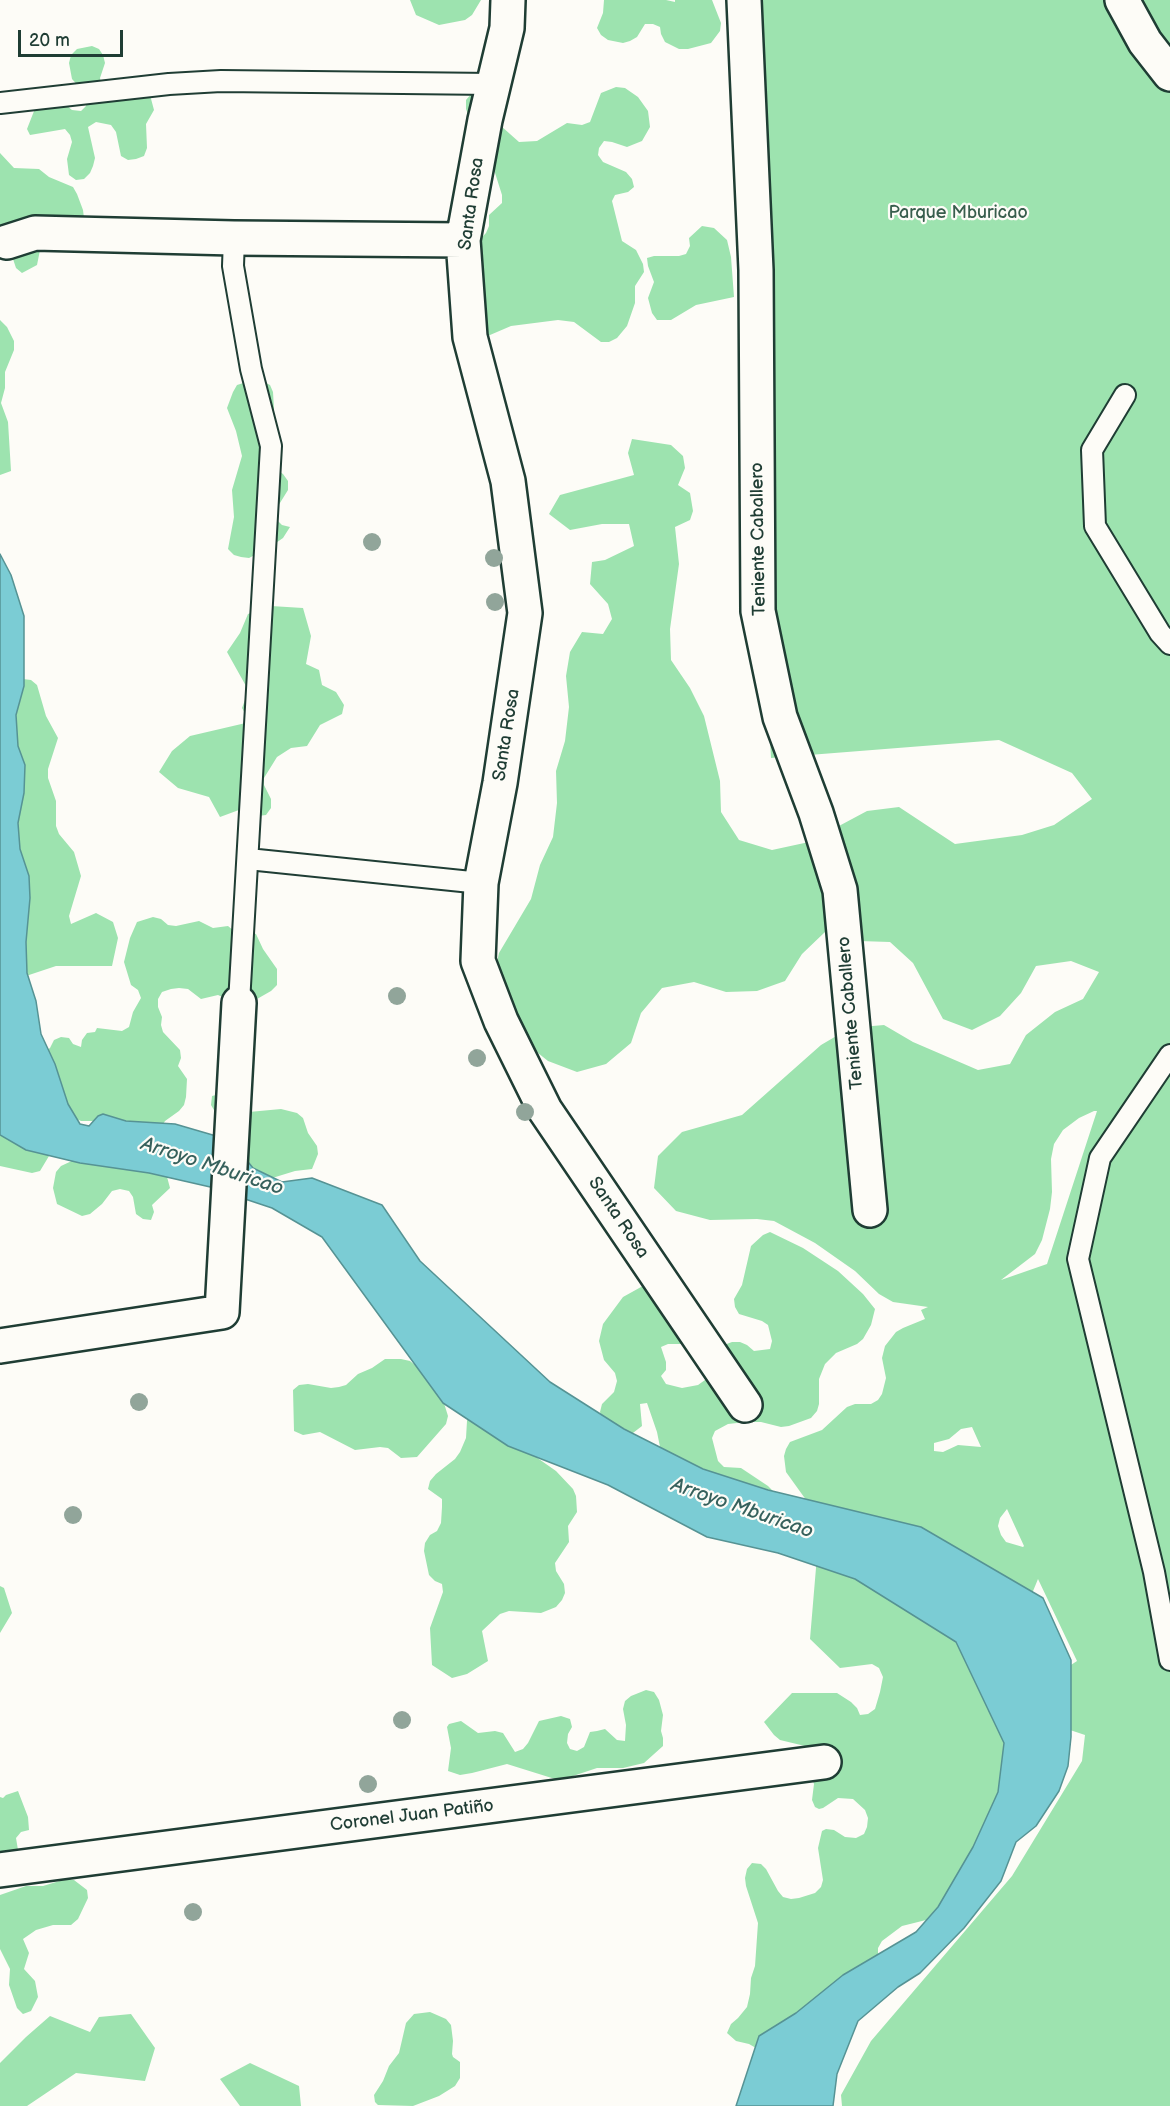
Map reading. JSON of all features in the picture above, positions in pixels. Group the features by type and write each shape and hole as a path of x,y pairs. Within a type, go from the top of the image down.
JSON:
{"street":[{"name":"Santa Rosa","path":"508,0 507,28 485,120 463,240 470,338 508,481 525,614 500,783 481,882 478,961 501,1021 545,1110 745,1405"},
{"name":"Teniente Caballero","path":"744,0 756,270 758,611 780,717 816,813 840,890 870,1210"},
{"path":"1122,0 1145,42 1170,74"},
{"path":"7,242 35,233 463,240"},
{"path":"0,1346 222,1312 239,1003"},
{"name":"Coronel Juan Patiño","path":"0,1870 824,1762"}],"lane":[{"path":"0,103 169,84 221,81 493,84"},
{"path":"234,238 233,266 249,358 271,446 239,1003"},
{"path":"1125,395 1092,450 1095,526 1160,633 1170,644"},
{"path":"248,859 481,882"},
{"path":"1170,1055 1100,1158 1078,1259 1154,1572 1170,1660"}],"green space":[{"path":"410,0 481,0 472,15 465,20 439,25 416,15"},
{"path":"604,0 675,2 675,0 712,0 721,23 720,31 711,43 688,49 679,49 665,42 660,27 653,24 645,24 637,37 630,41 623,43 608,40 597,28 603,13"},
{"name":"Parque Mburicao","path":"734,0 1170,0 1170,2106 842,2106 841,2095 871,2041 1012,1876 1082,1761 1085,1735 1067,1729 1045,1682 1077,1661 1038,1579 1031,1596 809,1504 786,1472 784,1456 790,1442 822,1430 847,1407 855,1404 871,1404 878,1400 886,1378 882,1358 885,1346 896,1332 925,1319 921,1310 928,1307 893,1302 879,1294 855,1271 815,1243 774,1221 710,1220 676,1211 654,1188 658,1156 682,1132 742,1115 821,1045 850,1028 884,1025 913,1042 978,1070 1010,1064 1026,1035 1055,1012 1083,999 1099,972 1071,961 1036,966 1021,993 1000,1016 972,1030 943,1019 913,963 890,942 859,941 825,932 802,954 785,981 757,991 726,992 694,982 662,988 641,1013 631,1043 606,1064 577,1072 548,1061 523,1041 492,985 499,953 531,899 540,865 553,837 557,803 556,771 565,741 569,707 566,676 570,652 582,632 603,634 612,619 608,604 590,584 592,562 605,560 634,546 629,524 602,524 570,530 549,514 560,495 634,475 628,453 632,439 671,445 683,456 685,468 678,485 690,493 693,511 690,520 675,527 679,564 670,629 671,660 690,688 704,716 720,781 721,812 739,840 772,850 809,842 867,811 899,807 955,844 1022,835 1054,825 1092,799 1072,773 999,740 771,758","holes":["1097,1111 1047,1264 1001,1280 1035,1254 1042,1240 1050,1209 1051,1159 1054,1144 1063,1130 1079,1118","972,1427 981,1447 958,1445 943,1452 934,1451 934,1443 949,1439 961,1429","1007,1509 1023,1547 1006,1542 998,1526 1000,1518"]},
{"path":"92,46 99,49 105,63 100,78 102,86 150,95 154,110 146,124 147,148 144,156 136,159 128,160 121,156 116,132 111,125 96,122 88,127 95,158 90,173 84,179 76,180 69,175 67,159 72,142 65,129 30,135 27,129 36,106 66,105 72,110 81,111 86,106 87,98 72,79 69,63 71,55 77,49"},
{"path":"478,86 501,126 519,142 537,141 567,123 582,125 590,122 601,93 616,87 625,88 638,97 648,111 650,127 642,141 627,147 604,141 599,148 598,155 603,162 626,172 632,179 634,187 628,192 615,195 612,201 622,241 636,250 644,272 635,286 635,303 627,326 617,338 609,342 601,342 574,322 558,320 511,326 483,338 469,251 486,233 489,226 489,215 502,203 502,195 490,157 477,138 466,109 466,100"},
{"path":"0,153 14,168 39,169 49,177 73,187 83,210 84,218 40,250 37,265 22,273 16,268 11,253 0,253"},
{"path":"702,226 714,228 727,240 731,257 734,297 696,305 671,320 657,320 652,313 648,298 654,282 647,258 686,254 690,246 689,238"},
{"path":"0,320 7,327 14,341 14,350 5,372 5,388 1,403 8,422 11,471 0,475"},
{"path":"253,380 270,385 273,392 274,409 269,464 283,474 288,481 288,490 275,511 276,519 282,525 290,527 283,538 249,558 234,555 228,549 234,517 232,490 242,456 227,408 237,385"},
{"path":"271,606 303,608 311,636 306,664 319,670 322,685 336,692 344,705 342,714 320,725 307,746 291,748 277,757 264,778 264,785 271,799 271,808 266,815 258,816 247,807 220,817 209,797 178,788 159,772 172,751 190,736 250,722 242,708 245,700 251,695 227,652 240,633 248,614"},
{"path":"23,679 31,680 37,685 46,716 58,738 48,769 48,778 56,801 56,826 59,834 74,852 81,876 69,916 71,924 96,913 113,922 118,938 112,966 56,966 23,977 0,966 0,691"},
{"path":"153,917 161,919 168,925 176,926 199,921 213,928 228,926 234,931 249,931 256,934 277,969 277,985 257,999 249,998 233,1002 218,995 201,999 188,989 179,988 162,992 158,999 158,1007 162,1017 163,1032 180,1050 181,1058 178,1066 187,1079 184,1105 165,1121 157,1134 106,1121 81,1121 74,1118 44,1052 50,1048 54,1040 61,1037 69,1038 73,1044 81,1047 82,1040 87,1033 95,1032 97,1028 122,1031 129,1027 133,1012 141,998 138,990 131,985 124,962 137,922"},
{"path":"0,1066 48,1147 49,1156 40,1171 32,1173 0,1166"},
{"path":"220,1094 249,1112 281,1109 297,1113 303,1118 308,1133 317,1146 318,1154 312,1169 295,1171 269,1179 253,1176 211,1105 212,1096"},
{"path":"76,1159 166,1173 170,1188 152,1205 154,1212 151,1220 143,1219 136,1214 133,1197 129,1191 120,1189 112,1191 90,1214 82,1216 57,1204 53,1188 56,1172 61,1166"},
{"path":"770,1232 803,1248 838,1271 863,1294 875,1309 871,1325 863,1339 836,1353 825,1364 819,1379 819,1404 811,1418 781,1427 761,1422 728,1424 715,1431 712,1438 718,1461 724,1467 741,1468 768,1486 774,1492 772,1506 660,1447 647,1403 640,1404 642,1426 629,1436 603,1420 600,1412 602,1404 614,1392 617,1381 615,1373 604,1360 599,1341 603,1324 623,1297 650,1282 684,1344 668,1344 661,1347 666,1370 661,1376 666,1384 682,1388 698,1385 705,1380 724,1345 732,1342 740,1342 754,1351 770,1349 772,1341 768,1325 739,1314 734,1299 742,1285 751,1246"},
{"path":"385,1359 410,1361 416,1366 424,1364 443,1400 448,1416 446,1424 417,1457 401,1458 388,1448 380,1447 355,1450 320,1432 303,1435 294,1431 293,1390 299,1385 308,1384 331,1388 346,1385 358,1374"},
{"path":"474,1398 573,1489 577,1512 568,1526 569,1542 555,1563 556,1571 564,1584 565,1593 562,1600 556,1607 541,1613 509,1611 500,1614 482,1631 488,1661 467,1674 452,1678 432,1665 430,1628 443,1592 442,1584 429,1575 424,1551 425,1543 430,1535 437,1531 441,1523 442,1499 428,1489 430,1481 436,1474 460,1452 466,1438 467,1421"},
{"path":"817,1556 955,1613 1011,1761 978,1842 947,1897 926,1920 902,1926 882,1941 878,1948 878,1956 756,2048 736,2041 727,2033 731,2024 747,2007 755,1966 758,1923 746,1886 747,1869 752,1863 761,1864 783,1897 799,1898 815,1893 821,1887 823,1880 818,1848 822,1831 834,1830 845,1837 856,1838 864,1834 867,1827 868,1818 865,1810 853,1799 838,1798 823,1808 815,1807 812,1800 814,1784 811,1776 814,1759 805,1746 780,1740 764,1722 792,1693 837,1693 851,1702 860,1715 868,1714 875,1709 883,1677 879,1668 872,1664 840,1668 810,1639"},
{"path":"0,1586 4,1588 12,1613 0,1633"},
{"path":"646,1690 654,1692 659,1700 663,1715 661,1731 663,1746 644,1763 623,1768 597,1768 564,1779 555,1779 507,1764 460,1775 448,1771 451,1748 447,1727 449,1724 461,1721 478,1733 495,1731 503,1733 515,1752 523,1749 528,1743 539,1721 561,1716 570,1719 572,1727 567,1743 570,1749 577,1751 584,1747 590,1732 605,1729 617,1740 625,1741 626,1725 623,1709 625,1701"},
{"path":"18,1791 28,1817 29,1830 21,1832 16,1838 18,1850 16,1858 0,1866 0,1797 3,1798"},
{"path":"66,1879 74,1880 87,1890 88,1898 78,1919 71,1925 53,1925 36,1930 23,1939 29,1953 24,1969 35,1981 38,1997 31,2011 23,2014 17,2008 9,1985 10,1969 0,1949 0,1895 26,1886 43,1886"},
{"path":"430,2012 446,2019 451,2025 452,2054 460,2062 460,2078 455,2086 439,2096 413,2106 378,2105 374,2095 389,2066 399,2053 406,2023 414,2014"},
{"path":"131,2014 155,2048 145,2081 76,2073 27,2106 0,2106 0,2063 50,2016 90,2032 99,2017"},
{"path":"250,2063 299,2086 301,2106 240,2106 220,2079"}],"water":[{"name":"Arroyo Mburicao","path":"0,554 11,575 24,616 24,686 16,715 18,746 25,765 24,793 18,823 20,849 29,876 27,973 36,1001 41,1034 55,1064 68,1104 80,1124 89,1126 103,1114 126,1121 175,1124 223,1138 219,1189 149,1173 80,1163 26,1150 0,1135"},
{"name":"Arroyo Mburicao","path":"235,1146 253,1168 282,1182 312,1178 382,1205 420,1261 550,1382 624,1429 703,1469 768,1490 921,1527 1043,1598 1071,1660 1071,1737 1068,1766 1059,1791 1036,1826 1016,1842 1001,1881 964,1928 920,1973 898,1987 858,2021 837,2074 833,2106 736,2106 759,2036 796,2013 843,1975 916,1932 938,1907 973,1847 998,1792 1004,1743 956,1642 855,1579 778,1553 707,1537 608,1485 508,1446 443,1403 322,1237 272,1208 233,1195"}]}
